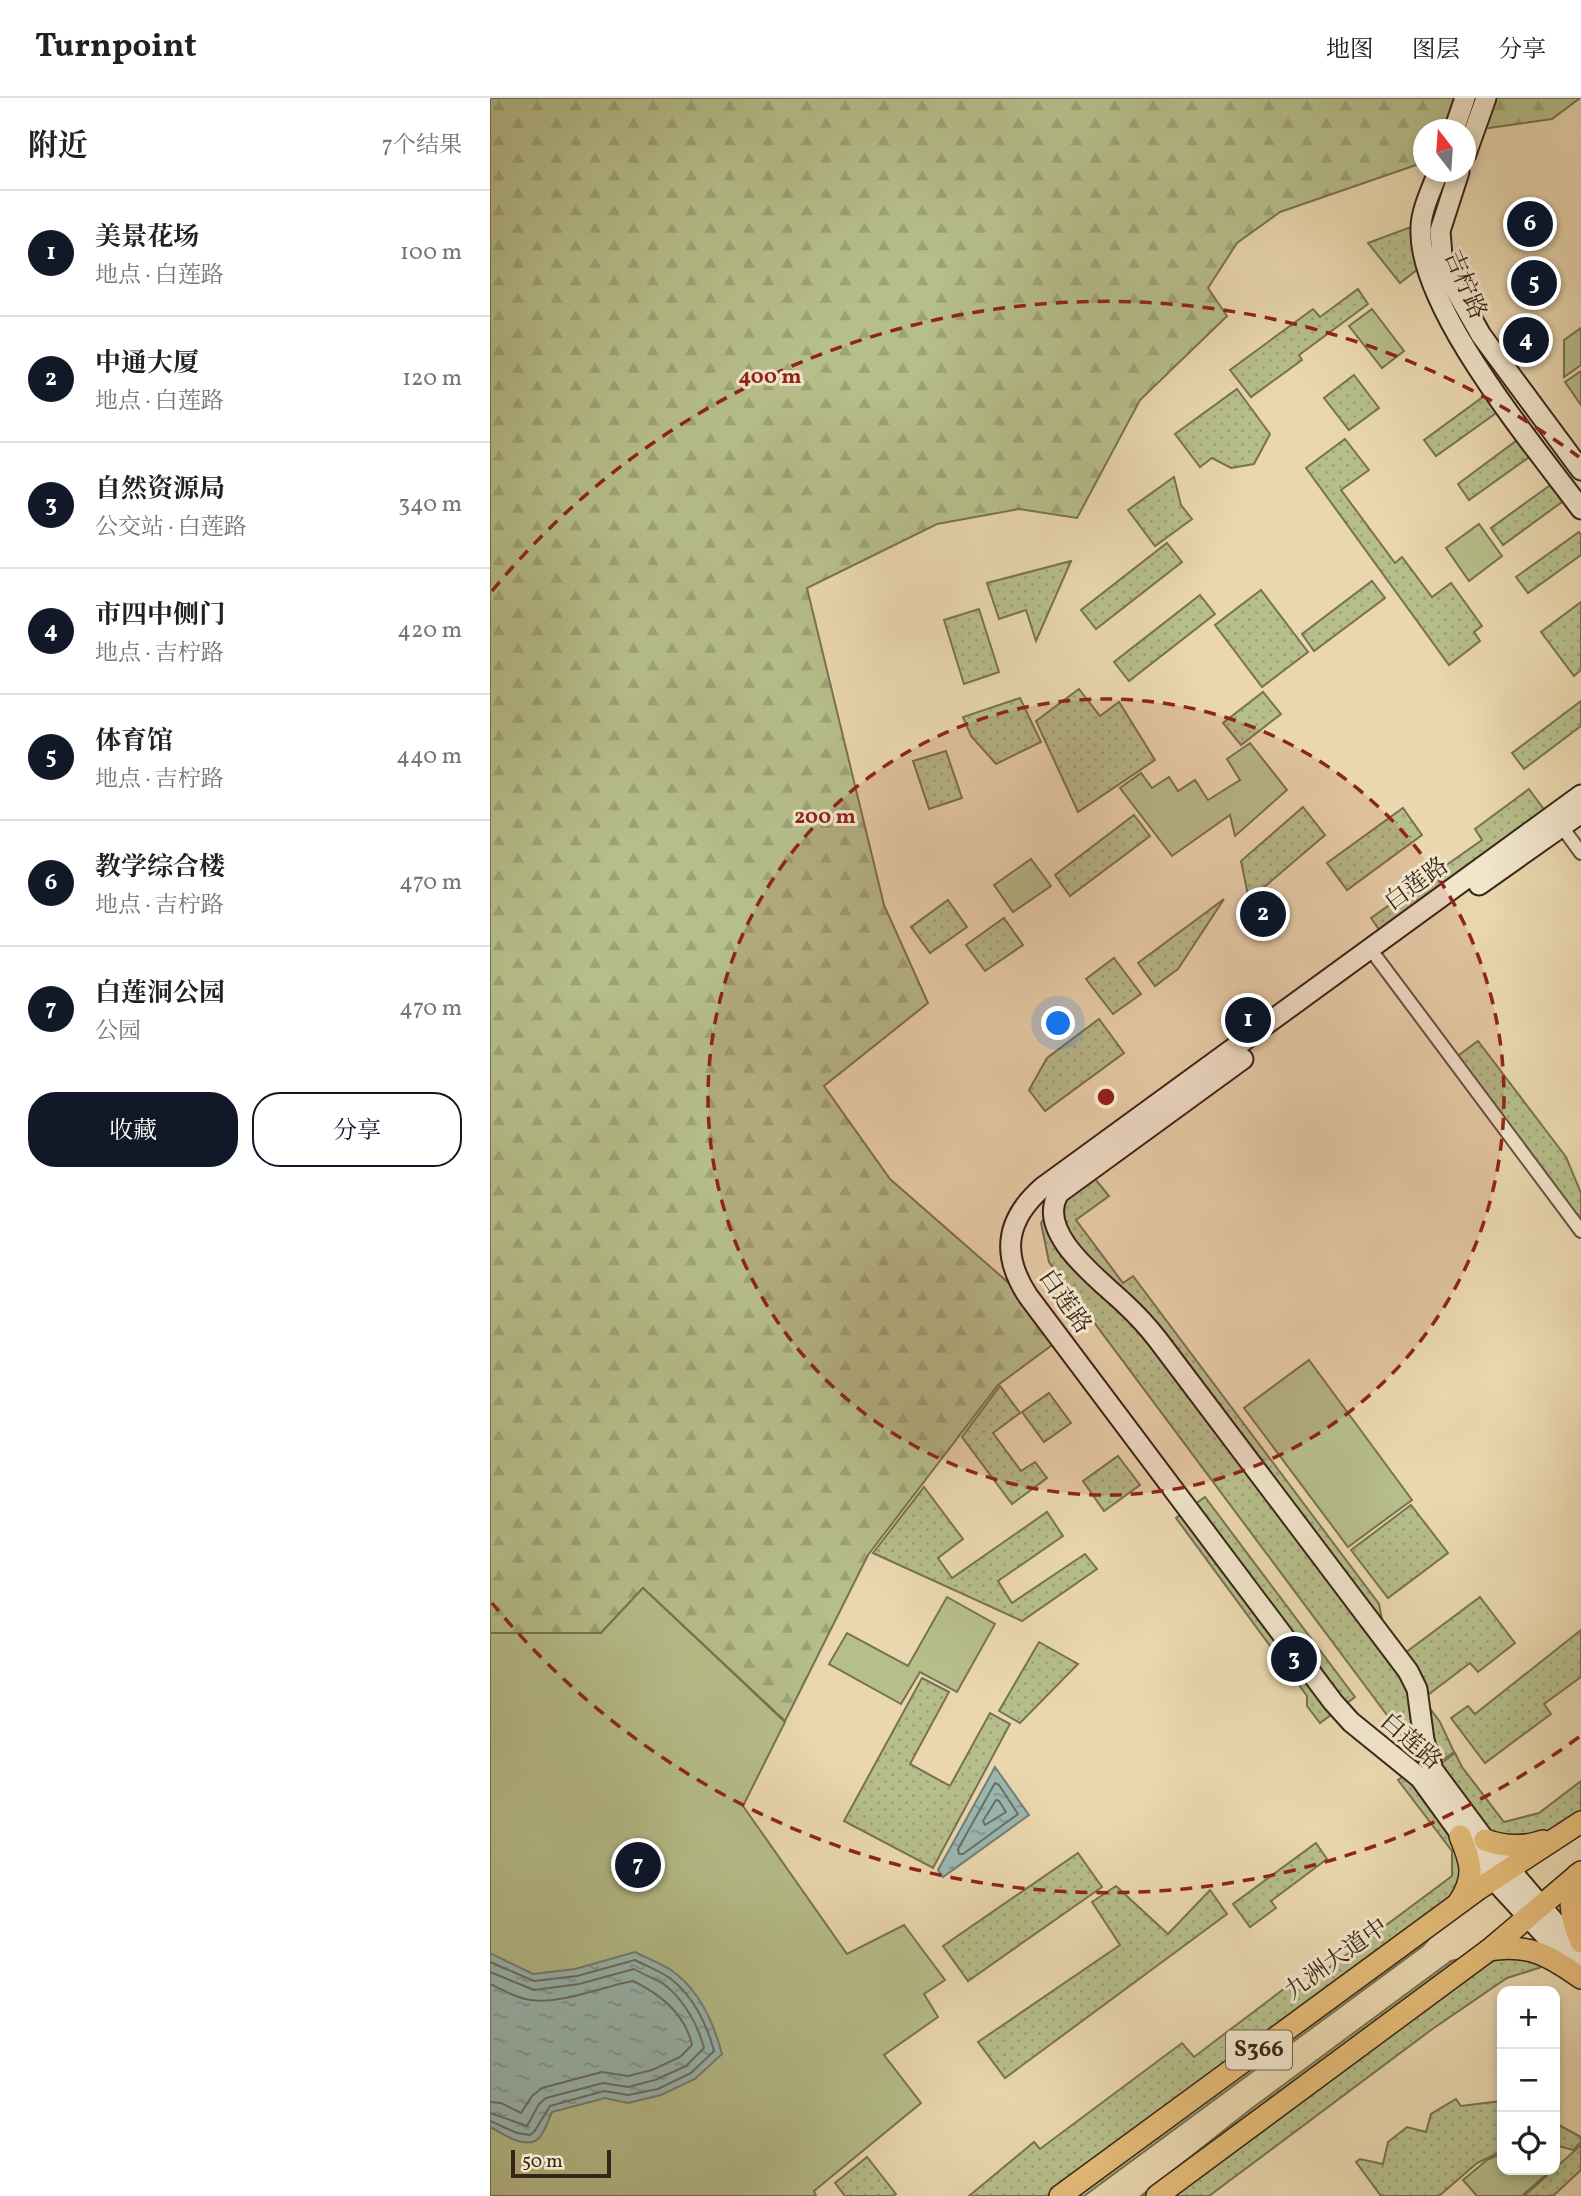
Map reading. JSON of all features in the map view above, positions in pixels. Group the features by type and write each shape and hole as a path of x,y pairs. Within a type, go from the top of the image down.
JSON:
{"main road":[{"path":"1458,119 1465,98"},
{"path":"1476,125 1486,98"},
{"name":"吉柠路","path":"1435,182 1420,226 1423,255 1433,289 1459,338 1581,509"},
{"name":"吉柠路","path":"1456,182 1440,231 1442,256 1451,282 1481,335 1581,470"},
{"name":"白莲路","path":"1534,1912 1501,1874 1460,1836 1420,1778 1351,1722 1326,1693 1028,1296 1018,1281 1010,1257 1011,1232 1020,1213 1043,1187 1581,795"},
{"name":"白莲路","path":"1501,1874 1485,1840 1430,1765 1418,1689 1408,1671 1158,1340 1070,1250 1053,1214 1055,1200 1064,1189 1377,958 1581,813"},
{"path":"1485,1840 1501,1846 1516,1847 1535,1844 1573,1828"},
{"name":"九洲大道中","path":"1060,2196 1459,1903 1573,1828"},
{"path":"1459,1903 1471,1878 1471,1866 1460,1836"},
{"path":"1579,1873 1571,1902 1572,1921 1581,1942"},
{"name":"S366","path":"1157,2196 1489,1950 1579,1873"},
{"path":"1534,1912 1581,1953"},
{"path":"1534,1912 1581,1976"},
{"path":"1489,1950 1503,1948 1534,1951 1581,1976"}],"street":[{"path":"1562,827 1581,853"},
{"path":"1377,958 1581,1231"}],"green space":[{"path":"490,98 1580,98 1552,119 1476,130 1476,119 1413,119 1413,166 1280,212 1237,243 1208,288 1227,316 1140,400 1077,518 1019,509 937,524 807,588 884,905 928,1003 824,1086 890,1179 1067,1334 998,1385 868,1555 785,1721 643,1588 601,1633 490,1633"},
{"path":"1416,225 1422,266 1400,283 1368,243"},
{"path":"1358,289 1368,304 1299,355 1302,360 1251,397 1230,370 1313,309 1320,317"},
{"path":"1372,309 1404,351 1382,368 1349,326"},
{"path":"1581,328 1581,365 1564,377 1564,340"},
{"path":"1581,371 1581,405 1565,382"},
{"path":"1354,375 1379,408 1349,430 1324,398"},
{"path":"1237,389 1270,434 1254,464 1231,468 1212,458 1200,467 1175,434"},
{"path":"1487,394 1499,411 1436,456 1424,440"},
{"path":"1520,438 1532,455 1469,500 1458,484"},
{"path":"1345,439 1369,470 1341,490 1395,563 1402,557 1432,597 1451,583 1482,626 1474,632 1480,641 1449,665 1306,468"},
{"path":"1174,477 1181,505 1192,519 1155,546 1128,510"},
{"path":"1553,483 1566,499 1503,545 1491,528"},
{"path":"1479,524 1502,556 1469,581 1446,548"},
{"path":"1579,532 1581,555 1528,593 1516,577"},
{"path":"1167,543 1182,562 1096,629 1081,610"},
{"path":"1071,561 1036,641 1026,610 999,619 987,583"},
{"path":"1372,581 1385,598 1314,651 1302,634"},
{"path":"1261,590 1308,652 1262,687 1215,625"},
{"path":"1200,595 1215,614 1129,681 1114,662"},
{"path":"1581,602 1581,670 1574,676 1541,632"},
{"path":"979,609 999,672 964,684 944,620"},
{"path":"1079,689 1100,716 1119,702 1155,760 1078,812 1036,721"},
{"path":"1263,692 1281,714 1241,745 1223,723"},
{"path":"1020,698 1041,742 996,764 971,736 963,717"},
{"path":"1581,701 1581,726 1524,769 1512,753"},
{"path":"1250,743 1287,790 1235,836 1230,815 1172,856 1120,788 1141,773 1152,788 1169,777 1178,791 1195,780 1208,800 1240,780 1227,759"},
{"path":"946,751 962,798 929,809 913,761"},
{"path":"1529,789 1548,815 1383,935 1371,918 1482,840 1475,829"},
{"path":"1303,807 1325,835 1249,900 1241,861"},
{"path":"1403,808 1422,835 1347,890 1327,863"},
{"path":"1134,815 1150,836 1070,896 1055,875"},
{"path":"1031,859 1051,886 1013,912 994,885"},
{"path":"1224,899 1178,969 1155,986 1138,963"},
{"path":"948,900 967,927 930,953 911,927"},
{"path":"1004,918 1023,945 985,971 966,945"},
{"path":"1114,958 1141,994 1113,1014 1086,979"},
{"path":"1099,1019 1124,1053 1045,1111 1029,1090 1047,1058"},
{"path":"1478,1041 1566,1157 1581,1193 1581,1237 1451,1061"},
{"path":"1091,1174 1109,1196 1076,1220 1123,1283 1133,1276 1379,1604 1388,1651 1440,1722 1454,1752 1428,1770 1049,1262 1041,1223 1062,1194"},
{"path":"1309,1360 1412,1500 1348,1547 1244,1408"},
{"path":"1000,1386 1020,1413 993,1433 1021,1471 1035,1462 1047,1478 1012,1504 962,1437"},
{"path":"1049,1393 1071,1423 1044,1442 1022,1412"},
{"path":"1118,1456 1140,1485 1104,1511 1083,1481"},
{"path":"924,1487 963,1539 938,1558 952,1578 1047,1512 1063,1536 998,1581 1012,1603 1085,1554 1097,1569 1022,1621 873,1553"},
{"path":"1205,1497 1355,1697 1320,1723 1307,1706 1307,1696 1176,1518"},
{"path":"1411,1505 1448,1553 1388,1598 1351,1550"},
{"path":"643,1588 785,1722 743,1806 847,1954 904,1925 945,1980 924,1994 938,2017 884,2055 921,2103 814,2191 816,2196 490,2196 490,1633 601,1633"},
{"path":"947,1597 995,1624 957,1692 920,1672 901,1704 829,1664 847,1633 908,1666"},
{"path":"1480,1597 1515,1643 1478,1672 1470,1663 1429,1694 1401,1656"},
{"path":"1581,1630 1581,1677 1544,1704 1551,1714 1485,1763 1451,1718 1468,1706 1475,1714"},
{"path":"1039,1642 1078,1664 1020,1723 999,1711"},
{"path":"922,1678 949,1692 910,1764 950,1786 990,1713 1010,1724 933,1868 844,1821"},
{"path":"1455,1753 1462,1767 1504,1822 1539,1813 1581,1781 1581,1826 1501,1844 1430,1772"},
{"path":"1411,1771 1467,1855 1447,1919 1423,1946 1084,2196 969,2196 1034,2142 1040,2149 1182,2043 1194,2057 1289,1985 1295,1993 1452,1876 1452,1851 1398,1780"},
{"path":"1316,1843 1327,1859 1271,1901 1276,1908 1250,1927 1233,1904"},
{"path":"1078,1853 1102,1887 968,1981 943,1946"},
{"path":"1116,1886 1168,1934 1210,1890 1227,1914 1005,2078 978,2042 1120,1945 1092,1902"},
{"path":"1503,1949 1545,1966 1507,1978 1431,2030 1209,2196 1141,2196 1251,2109 1451,1961"},
{"path":"1456,2099 1461,2106 1497,2102 1497,2153 1477,2163 1439,2196 1381,2196 1356,2162 1360,2159 1383,2164 1388,2142 1407,2127 1426,2132 1431,2114"},
{"path":"1560,2126 1581,2137 1581,2142 1573,2150 1560,2146"},
{"path":"1581,2145 1581,2170 1553,2196 1524,2196 1547,2175 1560,2175 1560,2164"},
{"path":"1497,2155 1497,2175 1545,2175 1522,2196 1477,2196 1463,2180"},
{"path":"867,2157 896,2194 845,2196 835,2183"}],"water":[{"path":"995,1767 1029,1815 943,1877 938,1870"},
{"path":"635,1952 671,1970 692,1990 710,2020 722,2054 695,2079 661,2095 628,2103 605,2098 552,2112 543,2133 534,2142 514,2140 490,2127 490,1953 533,1974 575,1969"}],"place":[{"name":"教学综合楼","path":"1530,224"},
{"name":"体育馆","path":"1534,283"},
{"name":"市四中侧门","path":"1526,340"},
{"name":"中通大厦","path":"1263,914"},
{"name":"美景花场","path":"1248,1020"},
{"name":"自然资源局","path":"1294,1659"},
{"name":"白莲洞公园","path":"638,1865"}]}
